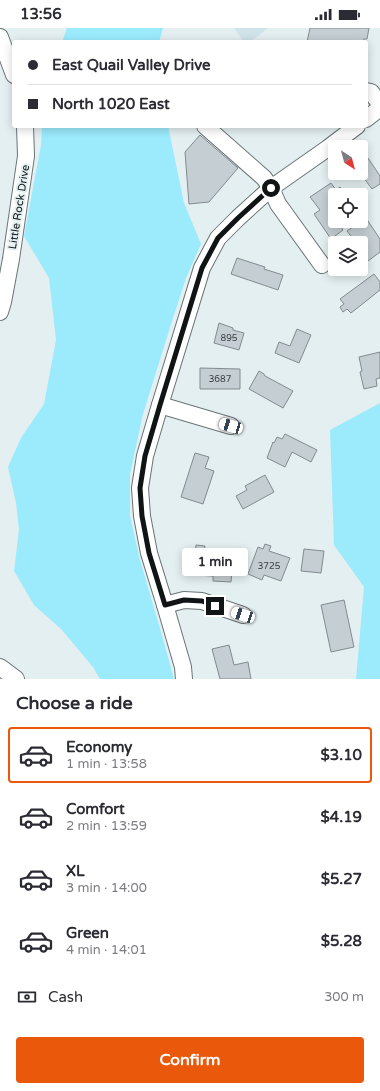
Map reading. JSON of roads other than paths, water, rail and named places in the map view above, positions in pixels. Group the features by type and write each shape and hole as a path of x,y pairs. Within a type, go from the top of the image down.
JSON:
{"street":[{"path":"0,37 12,70"},
{"path":"368,91 371,92 380,104"},
{"path":"368,117 380,108"},
{"name":"Little Rock Drive","path":"0,312 11,259 26,156 26,128"},
{"path":"207,128 264,178 271,188 278,204 322,265"},
{"path":"184,679 183,667 149,553 142,516 140,488 145,456 202,268 218,238 238,218 271,188 354,128"},
{"path":"160,405 231,426"},
{"path":"165,605 184,600 202,601 243,615"},
{"path":"0,667 16,679"}]}
